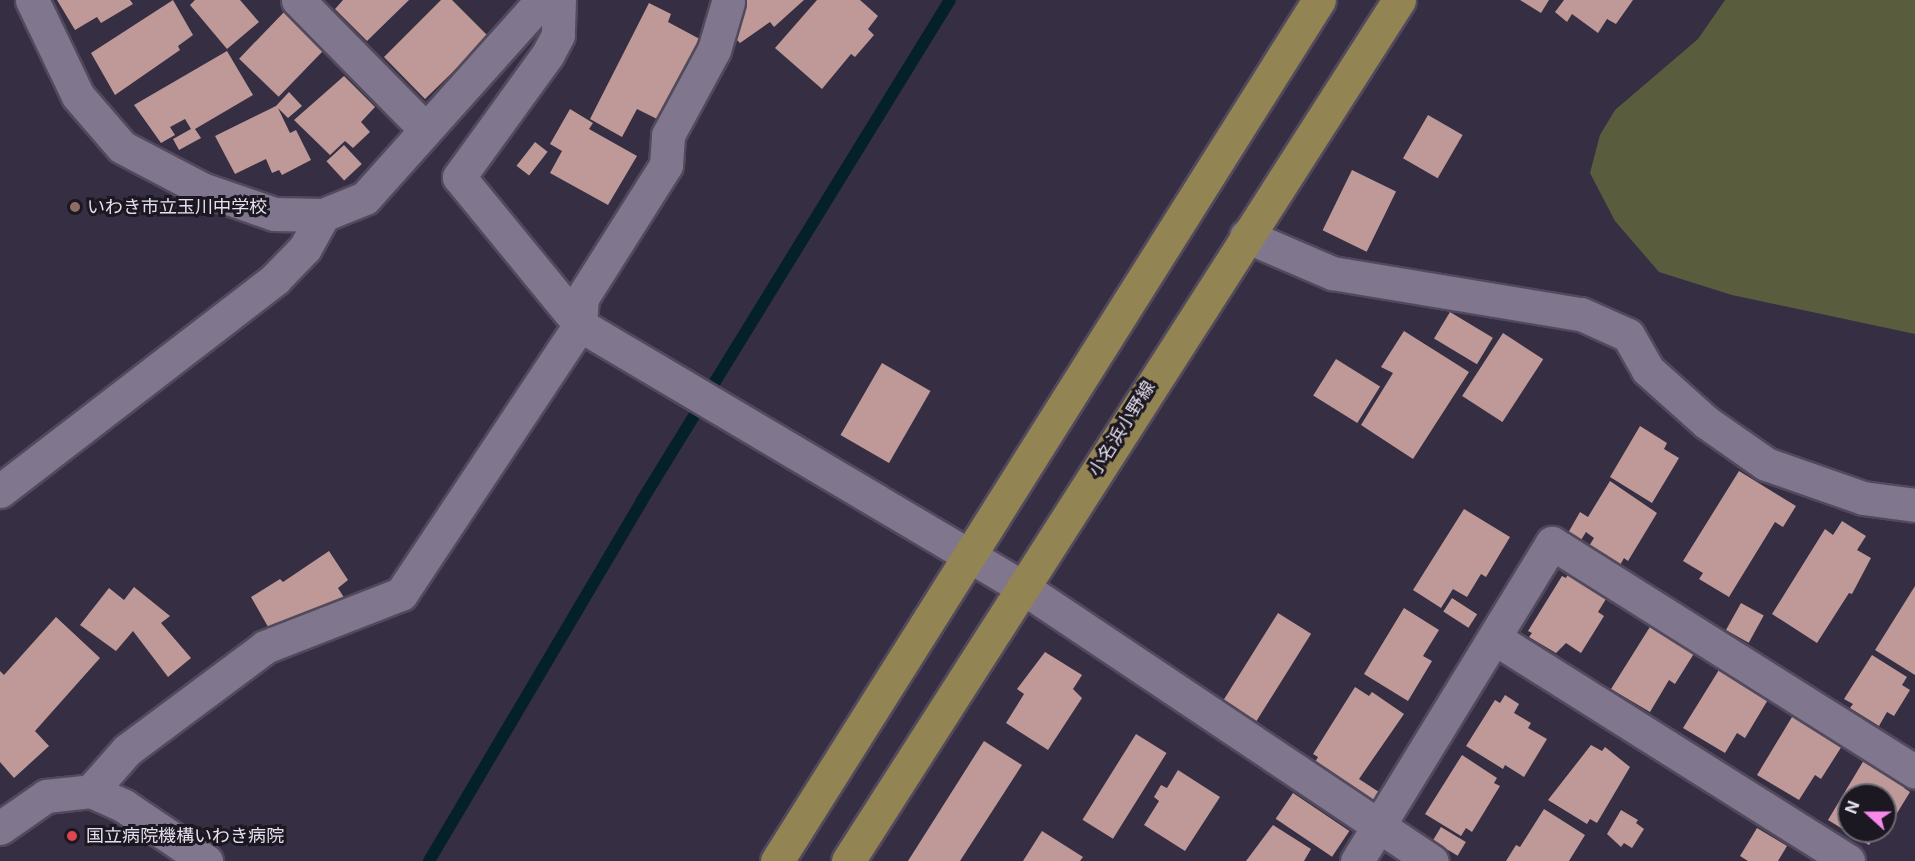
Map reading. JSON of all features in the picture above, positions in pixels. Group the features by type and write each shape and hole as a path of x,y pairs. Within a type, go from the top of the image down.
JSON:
{"main road":[{"path":"777,861 1319,0"},
{"name":"小名浜小野線","path":"848,861 1399,0"}],"street":[{"path":"32,0 78,96 122,147 202,189 274,214 323,215 365,198 542,0"},
{"path":"298,0 426,130"},
{"path":"559,0 558,35 548,54 459,177 580,325 1022,587 1432,861"},
{"path":"91,791 127,750 265,647 401,594 580,325 582,298 666,165 668,135 714,50 728,2"},
{"path":"0,490 275,279 306,248 323,215"},
{"path":"1246,236 1332,273 1581,314 1628,335 1648,370 1706,422 1766,464 1863,498 1915,505"},
{"path":"1357,861 1496,639 1552,543 1915,772"},
{"path":"1496,639 1848,861"},
{"path":"0,828 46,796 91,791 124,806 206,861"}],"green space":[{"path":"1725,0 1915,0 1915,334 1732,295 1659,272 1615,221 1590,173 1600,135 1615,110 1698,39"}],"building":[{"path":"57,0 130,0 133,4 101,23 97,17 75,30"},
{"path":"173,0 193,35 178,46 180,50 115,95 91,53"},
{"path":"195,0 240,0 259,22 227,49 190,5"},
{"path":"343,0 409,0 367,41 335,9"},
{"path":"441,0 452,0 489,37 464,68 461,64 425,99 384,57"},
{"path":"746,0 804,0 774,27 770,22 740,43 729,32 731,16"},
{"path":"817,0 860,0 878,16 868,29 874,35 855,57 851,54 822,89 775,48"},
{"path":"1520,0 1549,0 1541,13"},
{"path":"1564,0 1633,0 1616,24 1607,19 1598,33 1572,14 1567,22 1555,12"},
{"path":"649,3 671,14 668,22 709,44 661,121 637,109 622,137 590,119"},
{"path":"287,9 327,47 279,97 239,59"},
{"path":"227,51 253,95 195,129 201,138 179,150 173,139 191,129 185,119 170,127 175,135 161,143 134,105"},
{"path":"344,76 375,107 361,122 370,132 353,148 345,141 330,155 294,120"},
{"path":"289,92 302,106 288,118 278,108 290,133 296,130 311,160 282,175 279,170 272,173 266,159 235,174 215,136 276,106"},
{"path":"570,109 593,123 589,129 637,156 608,205 550,173 562,151 550,144"},
{"path":"1428,115 1463,135 1438,178 1403,158"},
{"path":"535,142 548,152 529,175 517,166"},
{"path":"344,145 362,164 344,180 326,161"},
{"path":"1352,170 1396,191 1367,252 1323,230"},
{"path":"1450,312 1493,338 1477,364 1434,339"},
{"path":"1404,331 1469,372 1413,459 1361,425 1393,373 1381,367"},
{"path":"1503,333 1543,359 1502,422 1462,396"},
{"path":"1336,359 1380,387 1357,423 1313,395"},
{"path":"882,363 930,391 889,463 840,435"},
{"path":"1640,426 1667,443 1664,449 1679,458 1652,503 1610,477"},
{"path":"1739,471 1796,506 1783,527 1775,522 1729,597 1699,579 1703,573 1683,561"},
{"path":"1610,481 1657,513 1628,561 1624,558 1620,565 1589,546 1594,538 1586,532 1581,540 1568,533 1580,512 1588,517"},
{"path":"1464,509 1510,537 1486,577 1481,574 1467,597 1453,589 1441,608 1413,590"},
{"path":"1842,521 1866,536 1857,550 1871,558 1852,594 1849,593 1817,643 1772,614 1825,529 1833,535"},
{"path":"329,551 348,580 338,588 348,604 271,632 251,597 280,579 283,582"},
{"path":"1570,570 1609,594 1598,612 1604,616 1581,653 1566,643 1556,653 1529,637 1532,633 1528,631 1562,576 1566,578"},
{"path":"1915,586 1915,675 1875,650"},
{"path":"134,587 170,616 161,623 191,658 168,677 133,631 116,651 80,625 109,588 124,600"},
{"path":"1452,598 1477,614 1468,628 1443,611"},
{"path":"1741,603 1764,616 1749,643 1726,630"},
{"path":"1404,608 1439,630 1423,656 1432,661 1408,701 1364,674"},
{"path":"1278,613 1311,634 1256,721 1223,700"},
{"path":"56,617 100,658 35,731 49,746 14,778 0,762 0,671 4,675"},
{"path":"1653,622 1691,645 1688,649 1695,652 1675,684 1669,680 1650,712 1611,689"},
{"path":"1045,652 1082,675 1073,689 1082,698 1048,750 1006,723 1024,694 1017,689"},
{"path":"1872,655 1907,677 1902,685 1910,690 1894,716 1887,712 1879,726 1850,708 1853,704 1844,699"},
{"path":"1722,665 1769,698 1745,738 1737,733 1725,753 1683,728"},
{"path":"1355,687 1369,696 1372,692 1404,714 1359,779 1382,794 1375,805 1314,764 1318,757 1313,754"},
{"path":"1505,695 1519,704 1514,713 1531,723 1528,728 1547,739 1524,777 1505,765 1503,769 1466,746 1495,700 1500,703"},
{"path":"1795,712 1837,738 1835,741 1842,746 1821,779 1815,775 1799,800 1757,775"},
{"path":"1136,734 1167,753 1113,839 1082,820"},
{"path":"984,741 1022,765 960,861 908,861"},
{"path":"1591,745 1602,751 1605,747 1630,767 1597,823 1590,819 1587,824 1548,800"},
{"path":"1462,755 1497,778 1494,783 1500,786 1472,832 1466,828 1461,836 1425,814"},
{"path":"1867,755 1908,781 1904,788 1910,792 1897,813 1897,783 1850,783"},
{"path":"1178,770 1220,797 1185,851 1144,825 1159,801 1154,797 1161,785 1167,788"},
{"path":"1293,793 1349,831 1332,857 1276,819"},
{"path":"1837,805 1837,825 1828,820"},
{"path":"1544,809 1585,835 1569,861 1506,861 1516,845 1520,847"},
{"path":"1621,810 1638,820 1636,823 1644,829 1632,848 1624,843 1621,847 1607,834"},
{"path":"1273,825 1311,849 1304,861 1246,861"},
{"path":"1441,827 1466,842 1458,856 1433,841"},
{"path":"1757,828 1787,846 1778,861 1748,861 1740,856"},
{"path":"1042,831 1083,857 1080,861 1023,861"}],"waterway":[{"path":"429,861 641,502 950,0"}],"place":[{"name":"いわき市立玉川中学校","path":"75,207"},
{"name":"国立病院機構いわき病院","path":"72,836"}]}
